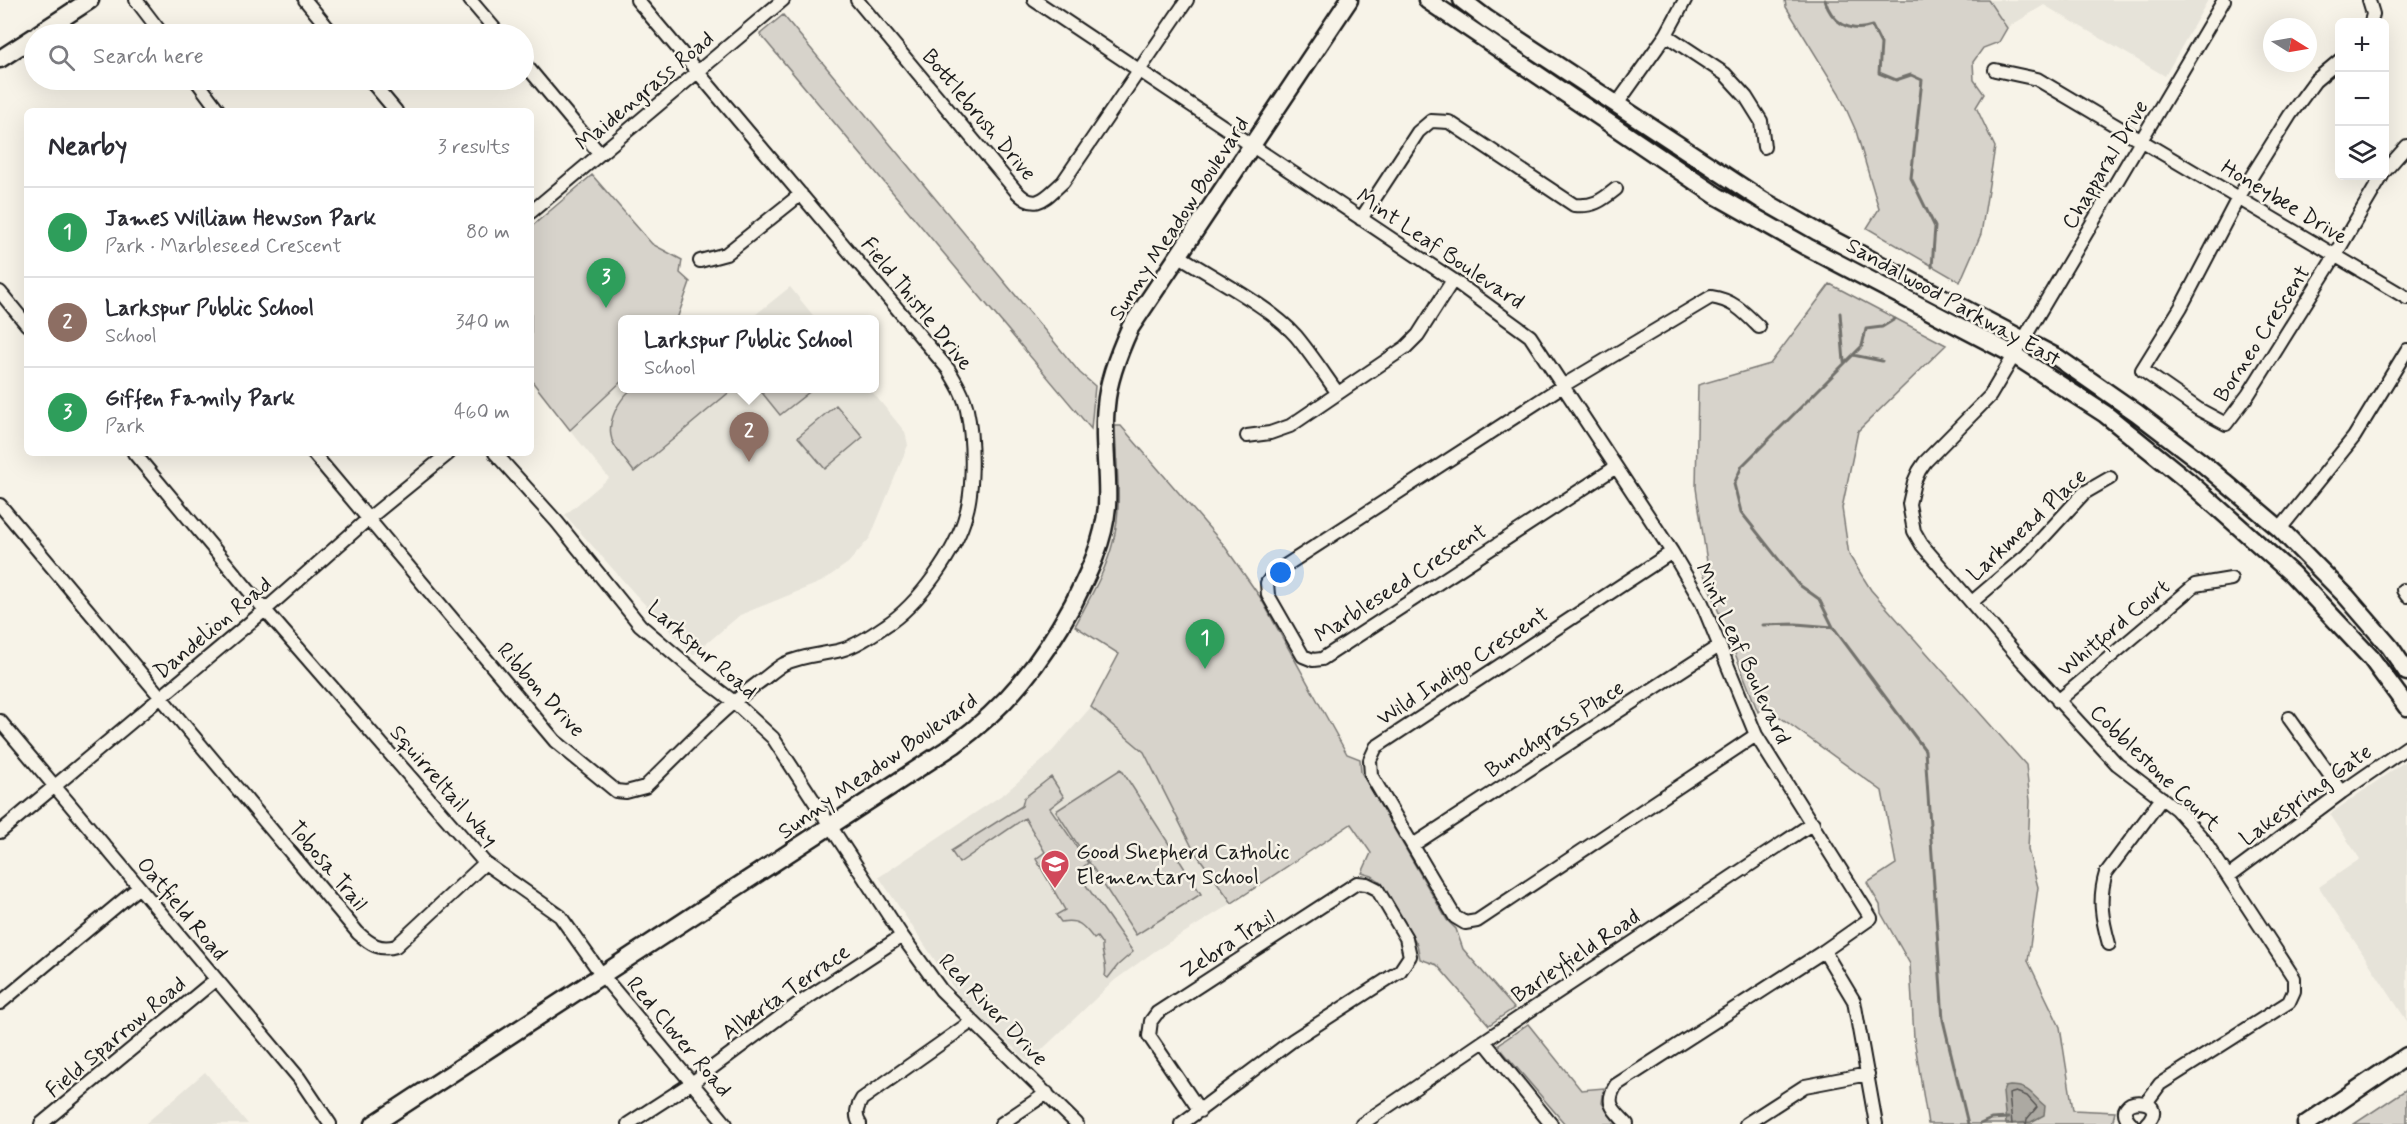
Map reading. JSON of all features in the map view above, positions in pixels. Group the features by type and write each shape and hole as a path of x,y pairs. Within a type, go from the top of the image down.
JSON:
{"main road":[{"path":"54,24 90,0"},
{"name":"Sunny Meadow Boulevard","path":"374,1124 974,731 1023,682 1049,646 1089,573 1102,533 1107,493 1106,406 1118,357 1137,316 1349,0"},
{"name":"Sandalwood Parkway East","path":"1427,0 1741,211 2018,348 2058,358 2202,462 2280,529 2346,596 2383,639 2407,672"},
{"name":"Sandalwood Parkway East","path":"1462,0 1762,200 2018,348 2189,482 2261,545 2339,622 2371,658 2407,707"},
{"path":"0,59 24,44"},
{"path":"2306,1124 2407,1056"}],"street":[{"path":"136,0 154,24"},
{"path":"305,0 325,24"},
{"path":"470,0 490,24"},
{"name":"Field Thistle Drive","path":"637,0 948,369 959,387 967,410 972,466 970,499 966,516 956,539 933,580 912,604 888,625 843,650 802,657 784,664 733,701"},
{"name":"Maidengrass Road","path":"534,209 783,0"},
{"name":"Bottlebrush Drive","path":"857,0 1022,198 1032,202 1042,201 1063,182 1187,0"},
{"name":"Mint Leaf Boulevard","path":"1034,0 1453,280 1522,329 1540,348 1672,552 1702,603 1756,735 1871,918 1824,951 1616,1085 1610,1094 1611,1106 1627,1124"},
{"path":"1617,104 1666,35 1685,0"},
{"name":"Chapparal Drive","path":"2018,348 2224,0"},
{"path":"2369,1 2372,18"},
{"path":"1666,35 1725,74 1746,97 1761,122 1764,147"},
{"path":"2238,198 2290,115 2315,81 2335,64"},
{"name":"Honeybee Drive","path":"1995,70 2037,79 2407,298"},
{"path":"534,75 600,154"},
{"path":"203,90 217,108"},
{"path":"378,90 393,108"},
{"path":"1361,219 1418,132 1431,121 1449,122 1574,205 1597,204 1616,189"},
{"path":"2389,167 2407,146"},
{"path":"2335,255 2380,180"},
{"path":"700,261 726,254 801,194"},
{"name":"Borneo Crescent","path":"2238,198 2181,307 2142,370 2198,409 2226,424 2248,395 2335,255"},
{"path":"1178,255 1262,309 1295,335 1337,392"},
{"path":"1247,436 1270,433 1290,426 1406,347 1418,335 1453,280"},
{"path":"0,292 24,321"},
{"path":"1564,385 1711,297 1724,299 1736,305 1759,327"},
{"name":"Cobblestone Court","path":"2018,348 1986,401 1925,462 1914,482 1910,514 1918,538 2058,701 2117,764 2176,809 2204,840 2291,972 2295,985 2293,997 2289,1002 2160,1084 2146,1103"},
{"path":"2280,529 2354,437 2407,350"},
{"name":"Marbleseed Crescent","path":"1564,385 1274,573 1267,583 1268,595 1303,656 1313,660 1322,659 1616,466"},
{"name":"Squirreltail Way","path":"137,456 265,610 484,863 560,916 602,975"},
{"name":"Ribbon Drive","path":"316,456 555,741 616,790 626,792 645,787 733,701"},
{"name":"Dandelion Road","path":"0,832 445,456"},
{"name":"Larkspur Road","path":"498,456 557,522 640,625 733,701 773,738 831,825"},
{"name":"Larkmead Place","path":"1972,602 2027,555 2084,493 2110,478"},
{"name":"Tobosa Trail","path":"0,505 358,933 371,945 387,949 396,946 484,863"},
{"name":"Wild Indigo Crescent","path":"1672,552 1376,747 1370,760 1371,775 1455,917 1464,923 1477,921 1756,735"},
{"name":"Whitford Court","path":"2058,701 2195,585 2231,579"},
{"name":"Bunchgrass Place","path":"1413,845 1719,646"},
{"path":"2289,718 2342,792"},
{"name":"Oatfield Road","path":"0,722 299,1077 330,1124"},
{"name":"Lakespring Gate","path":"2229,876 2407,747"},
{"path":"2109,944 2101,913 2102,885 2106,873 2162,798"},
{"name":"Barleyfield Road","path":"1362,1124 1813,823"},
{"name":"Red River Drive","path":"831,825 902,936 941,990 1077,1124"},
{"name":"Zebra Trail","path":"1181,1124 1200,1111 1293,1040 1400,970 1410,956 1406,938 1377,890 1367,884 1357,883 1157,1013 1151,1021 1149,1035 1200,1111"},
{"path":"0,1003 139,887"},
{"name":"Alberta Terrace","path":"628,1124 693,1082 795,1006 902,936"},
{"path":"1824,951 1854,1000 1876,1124"},
{"name":"Red Clover Road","path":"602,975 726,1124"},
{"name":"Field Sparrow Road","path":"41,1124 215,980"},
{"path":"860,1124 857,1120 856,1108 862,1099 971,1022"},
{"path":"1484,1041 1551,1124"},
{"path":"1746,1124 1805,1086 1868,1074"},
{"path":"1001,1124 1047,1094"},
{"path":"2132,1124 2127,1115 2128,1107 2134,1101 2146,1103 2152,1113 2146,1124"}],"shaded area":[{"path":"1785,0 1988,0 2007,28 1999,42 1983,48 1973,62 1974,80 1984,94 1976,107 1995,147 1981,234 1960,282 1867,228 1879,209 1856,131 1839,93 1786,7"},
{"path":"1988,0 2208,0 2165,76 2044,5 2007,28"},
{"path":"783,15 1080,373 1095,386 1091,429 760,34"},
{"path":"592,175 652,244 682,260 680,273 690,282 678,315 618,315 618,385 570,430 534,384 534,224"},
{"path":"1830,284 1946,345 1858,431 1842,508 1849,555 1871,590 2026,765 2030,801 2028,850 2038,887 2028,961 2060,1027 2073,1110 2115,1112 2112,1124 1928,1124 1914,1038 1910,964 1867,883 1896,864 1882,791 1766,707 1758,712 1701,567 1707,562 1696,488 1698,385 1770,364"},
{"path":"790,287 813,315 755,315"},
{"path":"618,385 618,393 873,393 905,432 908,445 870,538 848,563 821,582 740,615 693,655 565,515 609,478 570,430"},
{"path":"628,393 728,393 634,472 612,440 612,419"},
{"path":"762,393 808,393 780,415"},
{"path":"836,405 863,437 825,469 798,437"},
{"path":"1115,426 1121,426 1223,544 1260,597 1347,754 1360,759 1361,772 1447,920 1456,929 1463,949 1514,1008 1489,1025 1437,965 1420,959 1417,944 1381,882 1362,873 1371,853 1351,824 1232,903 1193,849 1144,752 1091,707 1119,654 1075,626 1106,564 1116,528 1118,484"},
{"name":"Good Shepherd Catholic Elementary School","path":"1091,707 1144,752 1193,849 1232,903 1155,951 1115,980 1029,1062 961,999 879,877 1005,793 1049,755"},
{"path":"2407,760 2407,1021 2319,887 2360,859 2330,814"},
{"path":"1121,769 1201,894 1136,935 1056,811"},
{"path":"1051,777 1064,797 1050,808 1088,863 1081,869 1084,874 1083,881 1133,952 1118,965 1108,978 1105,976 1102,944 1097,937 1094,939 1076,922 1061,922 1056,915 1065,910 1036,859 1045,852 1025,818 959,863 951,851 1022,806 1024,798"},
{"path":"1528,1024 1581,1090 1604,1088 1602,1103 1617,1124 1565,1124 1499,1047 1499,1044"},
{"path":"205,1072 248,1124 145,1124"},
{"path":"2407,1089 2407,1124 2354,1124"}],"water":[{"path":"2017,1086 2030,1092 2045,1106 2044,1115 2031,1122 2006,1124 2003,1092 2005,1087"}],"waterway":[{"path":"1825,0 1832,14 1843,24 1856,28 1872,26 1881,44 1879,73 1896,80 1911,75 1922,80 1911,178 1935,227 1932,267"},
{"path":"1840,313 1844,362"},
{"path":"1895,319 1882,327 1866,329 1862,346 1742,466 1734,484 1741,512 1798,584 1819,599 1833,627 1925,750 1943,1020 1968,1124"},
{"path":"1853,355 1882,361"},
{"path":"1763,625 1796,624 1833,627"},
{"path":"1980,1124 1991,1119 2008,1118"}],"place":[{"name":"Giffen Family Park","path":"606,308"},
{"name":"Larkspur Public School","path":"749,462"},
{"name":"James William Hewson Park","path":"1205,669"},
{"name":"Good Shepherd Catholic Elementary School","path":"1055,890"}]}
